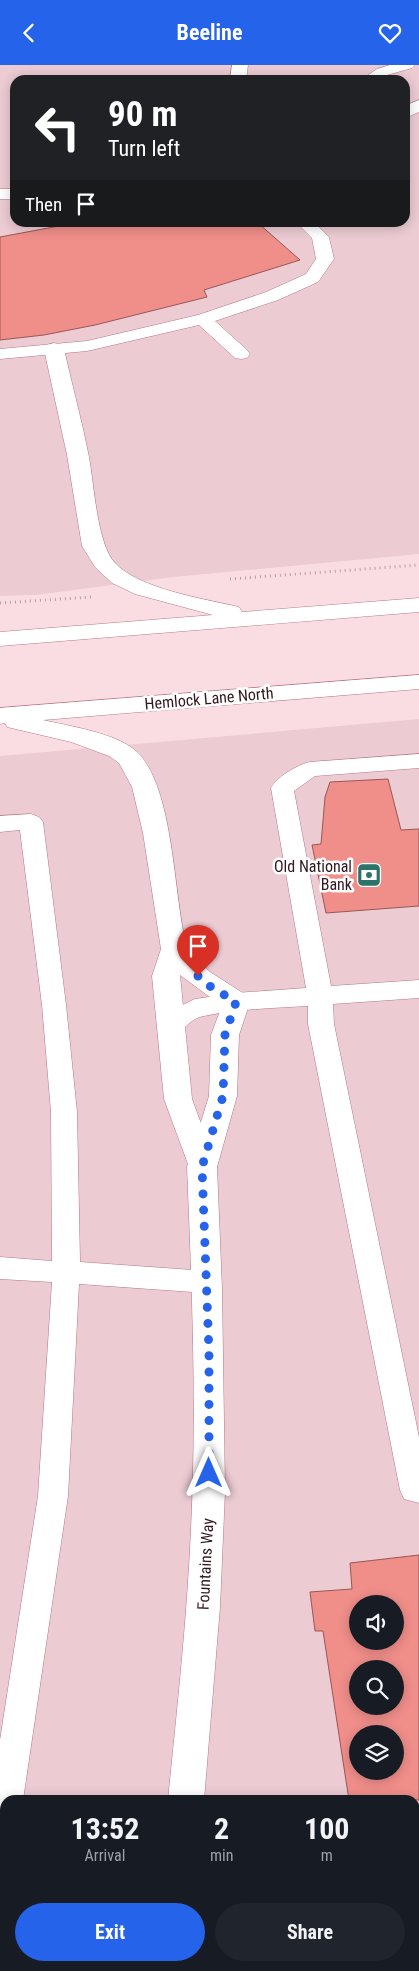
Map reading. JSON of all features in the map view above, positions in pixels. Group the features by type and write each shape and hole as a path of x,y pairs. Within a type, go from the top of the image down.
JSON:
{"main road":[{"path":"54,349 78,455 93,547 106,567 120,578 160,595 257,617"},
{"path":"0,639 419,605"},
{"name":"Hemlock Lane North","path":"0,717 419,681"},
{"path":"357,687 419,691"},
{"path":"0,717 106,745 129,760 140,776 148,800 157,843 174,949 166,976 178,1099 202,1167"},
{"path":"174,949 189,968 208,985 236,1002"},
{"name":"Fountains Way","path":"186,1795 202,1621 209,1493 207,1282 202,1167 223,1096 225,1035 236,1002"}],"lane":[{"path":"377,75 407,65"},
{"path":"0,354 87,346 203,319 272,296 312,278 325,259 320,237 310,227"},
{"path":"203,319 241,354"},
{"path":"419,761 310,769 282,788 320,996 321,1024 415,1491 419,1490"},
{"path":"0,824 31,822 54,1005 64,1112 66,1273 53,1496 8,1795"},
{"path":"172,1025 182,1015 195,1009 236,1002 419,989"},
{"path":"0,1268 207,1282"}],"path":[{"path":"227,580 419,565"},
{"path":"0,603 98,597"}],"shaded area":[{"path":"0,65 419,65 419,554 173,577 36,595 0,596"},
{"path":"419,719 419,1795 0,1795 0,756"}],"building":[{"path":"54,227 263,227 300,260 204,290 207,297 95,325 44,335 0,340 0,237"},
{"name":"Old National Bank","path":"388,779 401,830 419,829 419,906 326,913 312,845 321,844 325,797 330,782"},
{"path":"419,1555 419,1795 348,1795 323,1631 315,1631 310,1592 352,1589 350,1563"}],"place":[{"name":"Old National Bank","path":"369,875"}],"route":[{"path":"198,976 208,985 236,1002 225,1035 223,1096 202,1167 209,1352 209,1473"}]}
